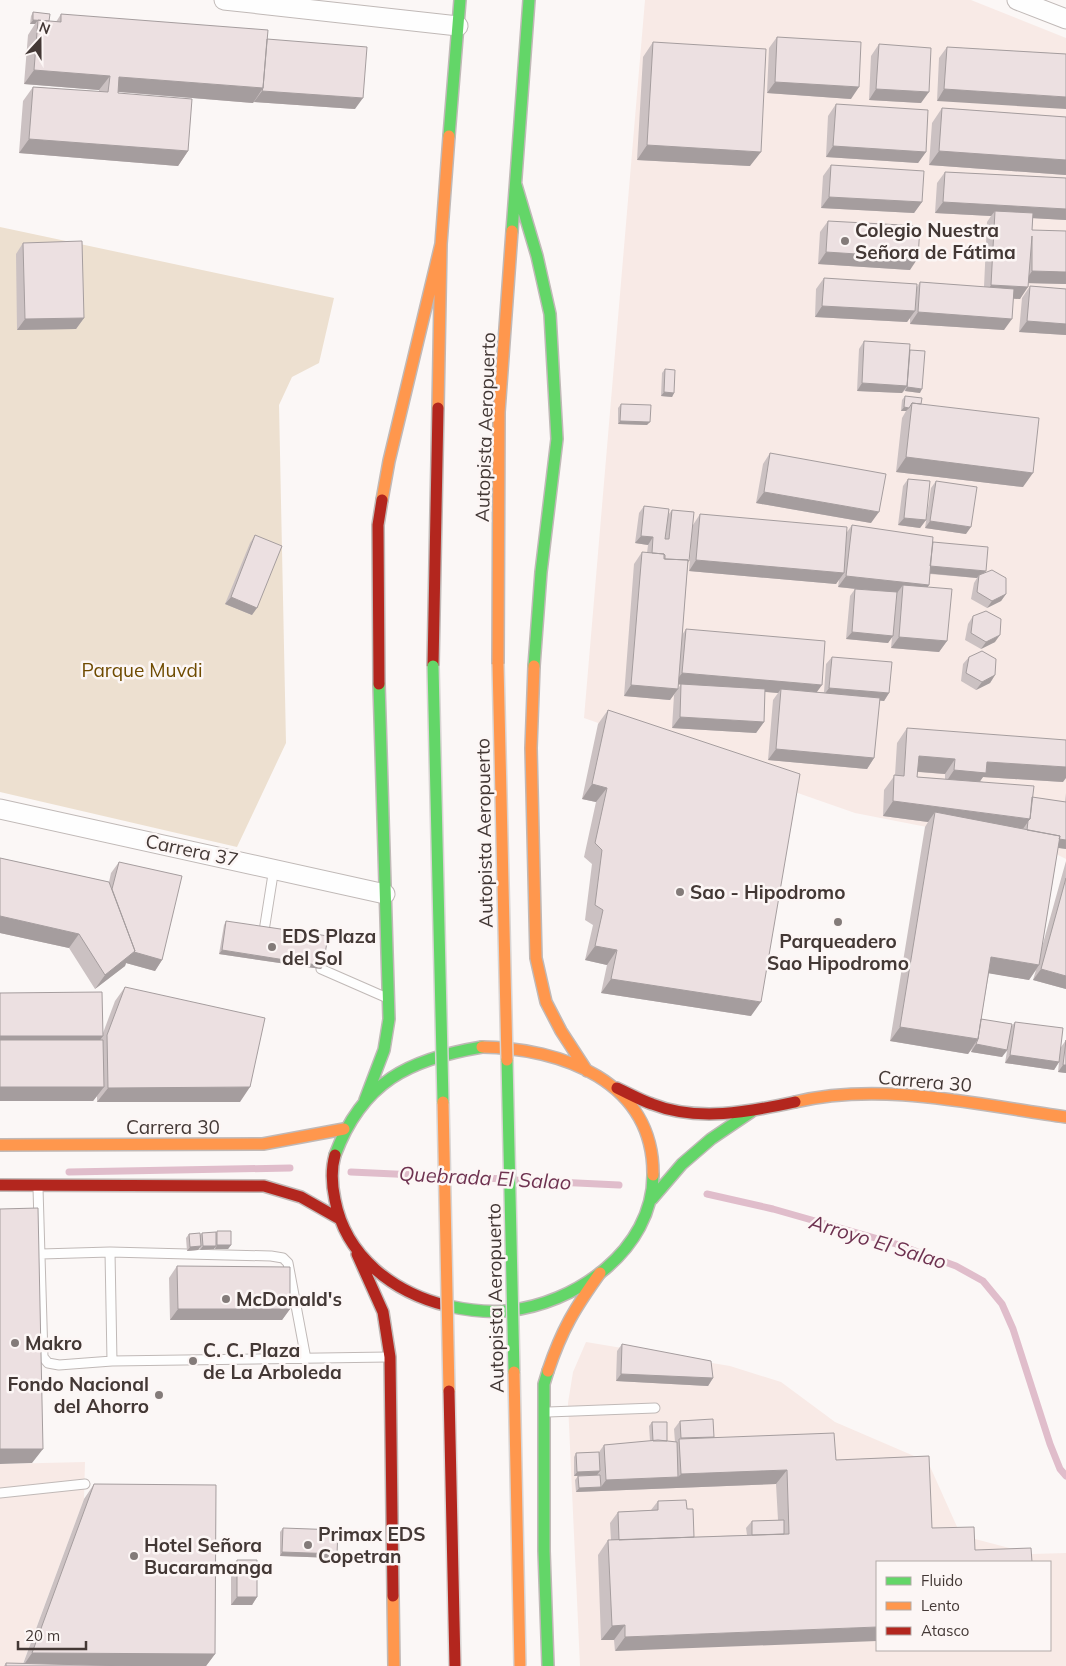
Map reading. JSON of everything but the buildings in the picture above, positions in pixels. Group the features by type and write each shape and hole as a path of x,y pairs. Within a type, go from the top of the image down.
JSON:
{"main road":[{"path":"456,1666 433,666 441,244 460,0"},
{"name":"Autopista Aeropuerto","path":"520,1666 498,664 499,412 529,0"},
{"path":"516,185 537,256 550,314 557,439 541,572 532,692 531,748 536,958 546,1002 561,1031 587,1070"},
{"path":"365,1100 384,1050 389,1019 384,894 378,525 389,461 441,244"},
{"path":"357,1254 374,1272 396,1287 421,1298 461,1309 496,1311 528,1307 574,1290 600,1273 624,1253 641,1228 652,1199 654,1168 647,1139 630,1106 612,1085 587,1070 565,1061 527,1050 497,1046 442,1055 384,1083 365,1100 344,1129 333,1170 334,1201 338,1218 381,1305 390,1357 394,1666"},
{"name":"Carrera 30","path":"612,1085 653,1105 675,1111 699,1114 751,1112 810,1098 886,1092 1066,1117"},
{"name":"Carrera 30","path":"652,1199 682,1164 711,1139 751,1112"},
{"name":"Carrera 30","path":"0,1145 264,1144 344,1129"},
{"path":"0,1185 264,1186 301,1197 338,1218"},
{"path":"548,1666 542,1413 544,1384 555,1345 575,1308 600,1273"}],"street":[{"path":"224,0 458,26"},
{"path":"1017,0 1066,19"},
{"name":"Carrera 37","path":"0,808 384,894"}],"lane":[{"path":"264,931 274,868"},
{"path":"321,970 389,999"},
{"path":"38,1185 43,1357 48,1363 59,1365 112,1361 390,1357"},
{"path":"41,1254 110,1252 271,1256 283,1258 288,1263 306,1359"},
{"path":"110,1252 112,1361"},
{"path":"542,1413 654,1408"},
{"path":"0,1494 85,1484"}],"shaded area":[{"name":"Colegio Nuestra Señora de Fátima","path":"645,0 971,0 1066,38 1066,859 1050,851 855,813 584,718"},
{"path":"586,1342 730,1366 781,1382 835,1422 928,1462 958,1529 975,1539 1032,1554 1066,1553 1066,1666 580,1666 568,1403 573,1372"},
{"path":"85,1462 84,1499 22,1666 0,1666 0,1464"}],"green space":[{"name":"Parque Muvdi","path":"0,227 334,298 319,363 292,377 279,405 286,743 237,847 0,792"}],"waterway":[{"name":"Quebrada El Salao","path":"69,1172 290,1168"},
{"name":"Quebrada El Salao","path":"351,1172 438,1176"},
{"name":"Quebrada El Salao","path":"449,1176 503,1179"},
{"name":"Quebrada El Salao","path":"514,1180 619,1185"},
{"name":"Arroyo El Salao","path":"707,1194 773,1209 896,1244 956,1266 983,1281 1002,1304 1013,1329 1050,1444 1060,1469 1066,1476"}],"traffic: fast":[{"path":"449,136 460,0"},
{"path":"512,231 529,0"},
{"path":"516,185 537,256 550,314 557,439 541,572 534,666"},
{"path":"433,666 443,1102"},
{"path":"365,1100 384,1050 389,1019 379,684"},
{"path":"335,1155 346,1130 359,1109 374,1092 391,1078 411,1067 432,1059 482,1047"},
{"path":"507,1060 514,1372"},
{"path":"652,1199 682,1164 711,1139 751,1112"},
{"path":"448,1306 491,1312 531,1307 558,1298 583,1285 605,1269 625,1249 640,1227 650,1202 653,1175"},
{"path":"548,1371 544,1384 544,1551 548,1666"}],"traffic: slow":[{"path":"438,408 441,244 449,136"},
{"path":"498,664 499,412 512,231"},
{"path":"382,500 389,461 441,244"},
{"path":"498,664 507,1060"},
{"path":"534,666 531,748 536,958 546,1002 561,1031 587,1071"},
{"path":"482,1047 542,1054 571,1063 598,1076 620,1093 638,1115 649,1143 653,1175"},
{"path":"795,1102 828,1096 896,1094 965,1101 1066,1117"},
{"path":"443,1102 449,1391"},
{"path":"0,1145 263,1144 344,1129"},
{"path":"548,1371 570,1319 600,1273"},
{"path":"514,1372 520,1666"},
{"path":"393,1596 394,1666"}],"traffic: jam":[{"path":"433,666 438,408"},
{"path":"379,684 378,525 382,500"},
{"path":"617,1088 652,1104 687,1113 723,1114 795,1102"},
{"path":"335,1155 332,1178 335,1200 341,1220 350,1239 361,1255 375,1270 391,1282 409,1292 448,1306"},
{"path":"0,1185 264,1186 301,1197 338,1218"},
{"path":"357,1254 383,1312 390,1357 393,1596"},
{"path":"449,1391 455,1666"}],"place":[{"name":"Colegio Nuestra Señora de Fátima","path":"845,241"},
{"name":"Sao - Hipodromo","path":"680,892"},
{"name":"Parqueadero Sao Hipodromo","path":"838,922"},
{"name":"EDS Plaza del Sol","path":"272,947"},
{"name":"McDonald's","path":"226,1299"},
{"name":"Makro","path":"15,1343"},
{"name":"C. C. Plaza de La Arboleda","path":"193,1361"},
{"name":"Fondo Nacional del Ahorro","path":"159,1395"},
{"name":"Primax EDS Copetran","path":"308,1545"},
{"name":"Hotel Señora Bucaramanga","path":"134,1556"}]}
